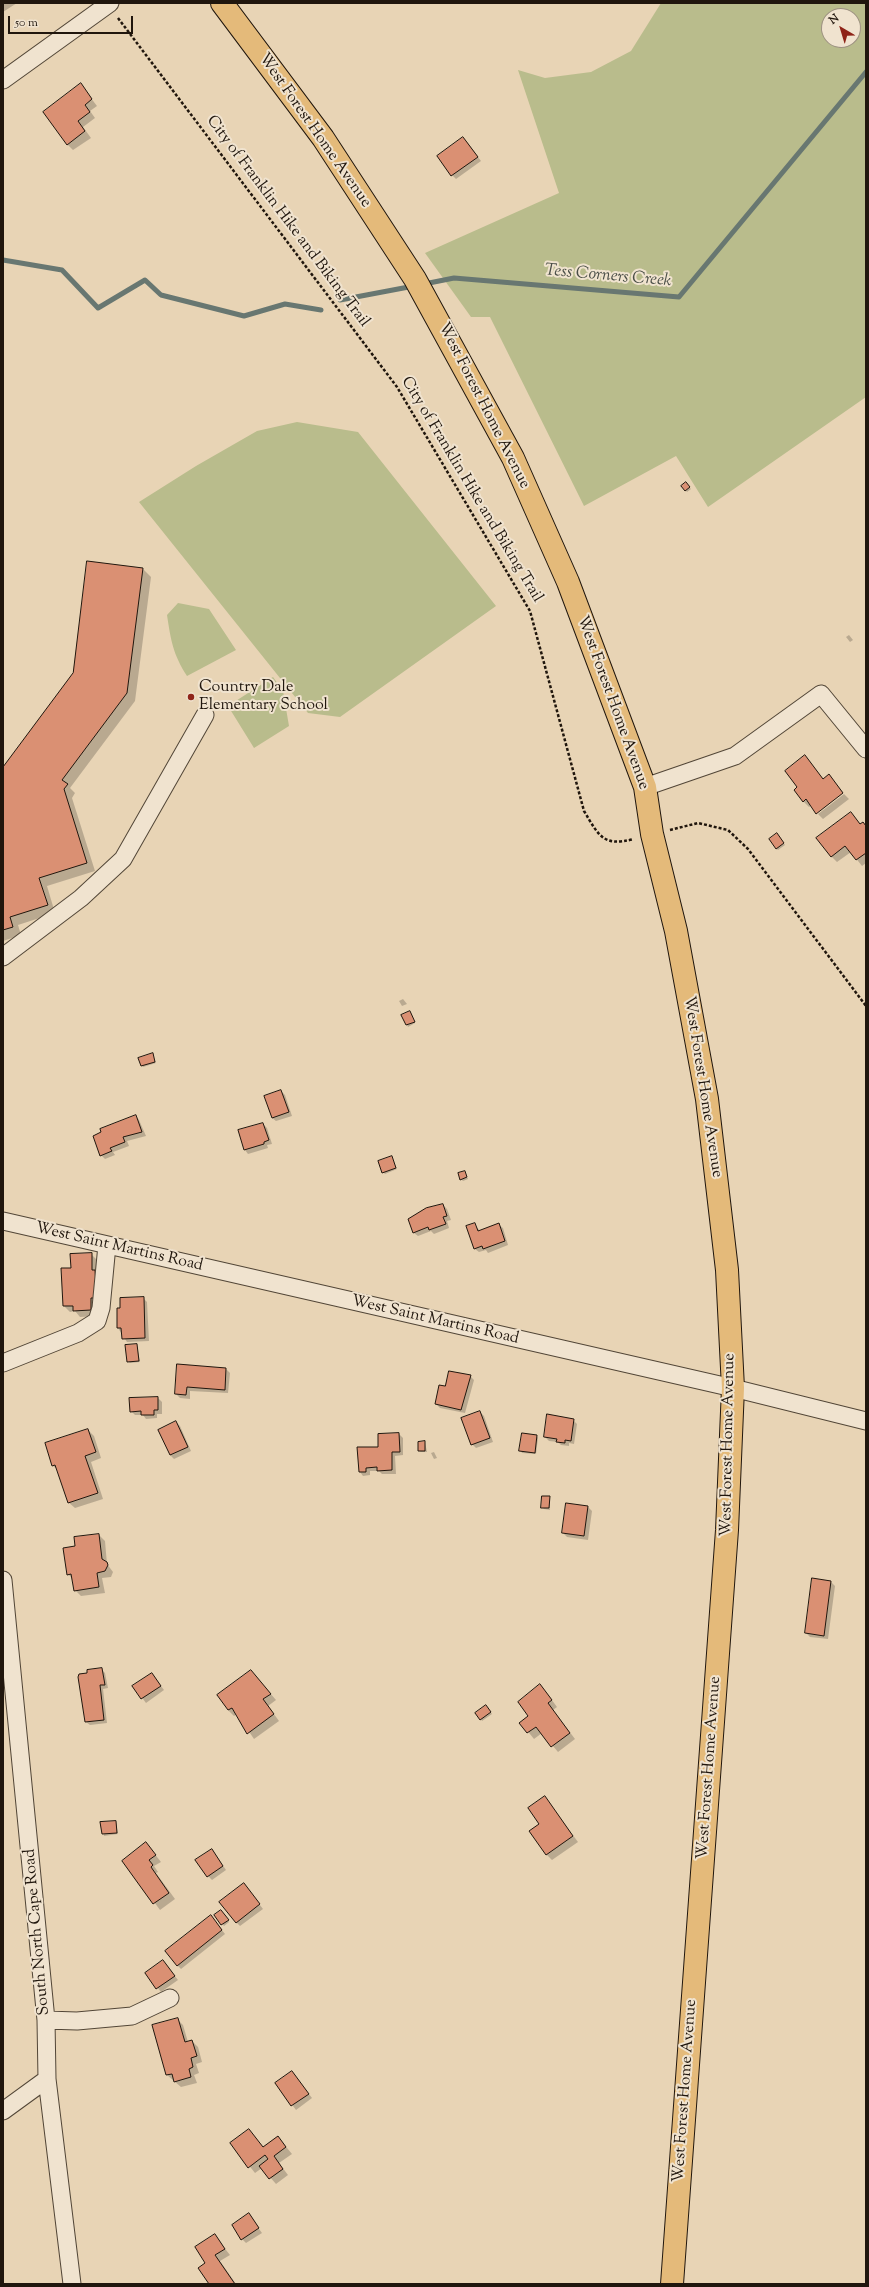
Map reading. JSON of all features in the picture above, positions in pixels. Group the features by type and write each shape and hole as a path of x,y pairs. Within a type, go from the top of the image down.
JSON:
{"main road":[{"name":"West Forest Home Avenue","path":"222,3 323,138 420,287 516,464 568,582 645,787 652,834 676,931 707,1099 727,1270 733,1388 725,1559 672,2284"}],"street":[{"path":"3,80 109,4"},
{"path":"645,787 735,756 821,694 866,749"},
{"path":"3,957 81,898 124,859 205,715"},
{"name":"West Saint Martins Road","path":"3,1221 733,1388 866,1421"},
{"path":"3,1363 78,1333 97,1321 101,1308 107,1245"},
{"name":"South North Cape Road","path":"3,1580 46,2020 47,2078 72,2284"},
{"path":"46,2020 76,2020 132,2016 170,1998"},
{"path":"3,2111 47,2078"}],"path":[{"name":"City of Franklin Hike and Biking Trail","path":"109,4 397,387 522,597 530,611 584,811 598,834 617,843 698,823 728,830 748,849 866,1006"}],"green space":[{"path":"661,3 866,3 866,397 708,507 676,456 584,506 490,317 471,317 425,253 559,193 518,70 545,78 591,72 631,51"},
{"path":"297,422 358,432 496,606 340,717 308,713 139,502 196,466 257,431"},
{"path":"178,603 209,609 236,650 187,676 173,647 167,615"},
{"path":"273,677 283,691 289,726 254,748 228,706"}],"building":[{"path":"81,83 92,99 85,105 90,112 78,121 85,131 67,145 43,112"},
{"path":"463,137 478,157 451,176 437,156"},
{"path":"686,482 690,487 685,491 681,486"},
{"path":"87,561 143,568 127,693 62,780 68,784 64,789 87,863 39,878 48,905 10,917 13,927 3,930 3,767 73,673"},
{"path":"805,755 823,779 829,774 843,793 816,814 806,799 803,802 794,790 797,787 785,771"},
{"path":"851,812 860,824 863,822 866,826 866,853 856,860 845,846 831,857 816,838"},
{"path":"777,833 784,843 776,849 769,839"},
{"path":"410,1011 415,1022 406,1025 401,1015"},
{"path":"153,1053 155,1062 141,1066 138,1058"},
{"path":"281,1090 289,1112 272,1118 264,1096"},
{"path":"136,1115 142,1132 123,1137 125,1142 110,1148 112,1151 100,1156 93,1136 101,1132 100,1129"},
{"path":"263,1123 269,1140 264,1142 264,1144 244,1150 238,1130"},
{"path":"392,1156 396,1168 382,1173 378,1161"},
{"path":"465,1171 467,1177 460,1180 458,1173"},
{"path":"443,1204 447,1216 443,1217 446,1224 429,1230 428,1227 413,1233 408,1219 426,1208"},
{"path":"475,1223 478,1231 499,1223 505,1241 483,1249 482,1246 474,1249 466,1226"},
{"path":"92,1253 92,1270 95,1270 97,1298 91,1298 91,1310 73,1311 73,1306 63,1306 61,1268 71,1268 70,1254"},
{"path":"144,1297 145,1338 122,1339 121,1328 117,1328 117,1308 120,1308 120,1298"},
{"path":"137,1344 139,1361 127,1362 125,1345"},
{"path":"177,1364 226,1368 225,1390 187,1387 186,1395 175,1394"},
{"path":"449,1371 471,1375 461,1410 435,1404 439,1385 445,1386"},
{"path":"158,1397 158,1410 154,1410 154,1415 141,1415 141,1411 130,1412 129,1398"},
{"path":"480,1411 490,1438 471,1445 461,1418"},
{"path":"547,1414 574,1419 571,1441 565,1440 565,1443 556,1442 557,1439 544,1437"},
{"path":"176,1421 188,1447 170,1455 158,1430"},
{"path":"88,1429 96,1452 85,1456 98,1493 68,1503 55,1465 52,1466 45,1443"},
{"path":"399,1433 400,1452 392,1452 392,1470 377,1471 377,1467 366,1468 366,1472 359,1472 357,1447 378,1447 378,1434"},
{"path":"522,1433 537,1435 535,1453 519,1451"},
{"path":"425,1441 425,1451 418,1451 418,1442"},
{"path":"542,1496 550,1496 549,1508 541,1508"},
{"path":"566,1503 588,1506 584,1536 562,1533"},
{"path":"99,1534 102,1559 107,1562 108,1565 105,1571 97,1573 99,1587 74,1591 71,1574 67,1575 63,1548 75,1546 74,1537"},
{"path":"812,1578 831,1581 824,1636 805,1633"},
{"path":"102,1668 105,1685 100,1685 104,1720 85,1722 78,1677 79,1674 87,1673 87,1670"},
{"path":"251,1670 271,1694 263,1699 274,1714 247,1734 232,1708 228,1710 217,1695"},
{"path":"152,1673 161,1686 141,1699 132,1686"},
{"path":"540,1684 552,1700 548,1703 570,1733 551,1747 536,1727 527,1733 519,1723 528,1716 518,1702"},
{"path":"486,1705 491,1712 480,1720 475,1713"},
{"path":"545,1796 573,1836 546,1855 529,1831 539,1824 528,1808"},
{"path":"116,1821 117,1833 102,1834 100,1822"},
{"path":"146,1842 156,1855 149,1860 153,1865 151,1867 169,1893 153,1904 122,1861"},
{"path":"212,1849 223,1866 207,1877 195,1860"},
{"path":"244,1883 260,1904 236,1923 219,1902"},
{"path":"221,1910 229,1920 221,1925 214,1915"},
{"path":"211,1915 222,1930 177,1966 165,1951"},
{"path":"163,1960 175,1976 156,1989 145,1973"},
{"path":"178,2018 185,2042 192,2040 197,2056 191,2058 193,2067 189,2069 191,2077 174,2082 172,2074 166,2075 152,2025"},
{"path":"292,2071 309,2094 291,2106 275,2083"},
{"path":"249,2129 263,2147 278,2136 286,2147 274,2156 283,2169 269,2179 259,2166 268,2159 265,2155 248,2168 230,2143"},
{"path":"249,2213 259,2228 241,2240 232,2225"},
{"path":"215,2234 225,2249 215,2255 235,2284 209,2284 198,2268 205,2263 195,2247"}],"waterway":[{"name":"Tess Corners Creek","path":"424,284 454,278 679,297 866,72"},
{"name":"Tess Corners Creek","path":"3,260 62,270 98,308 145,280 161,295 244,316 285,304 321,310"},
{"name":"Tess Corners Creek","path":"340,300 414,286"}],"place":[{"name":"Country Dale Elementary School","path":"191,697"}]}
